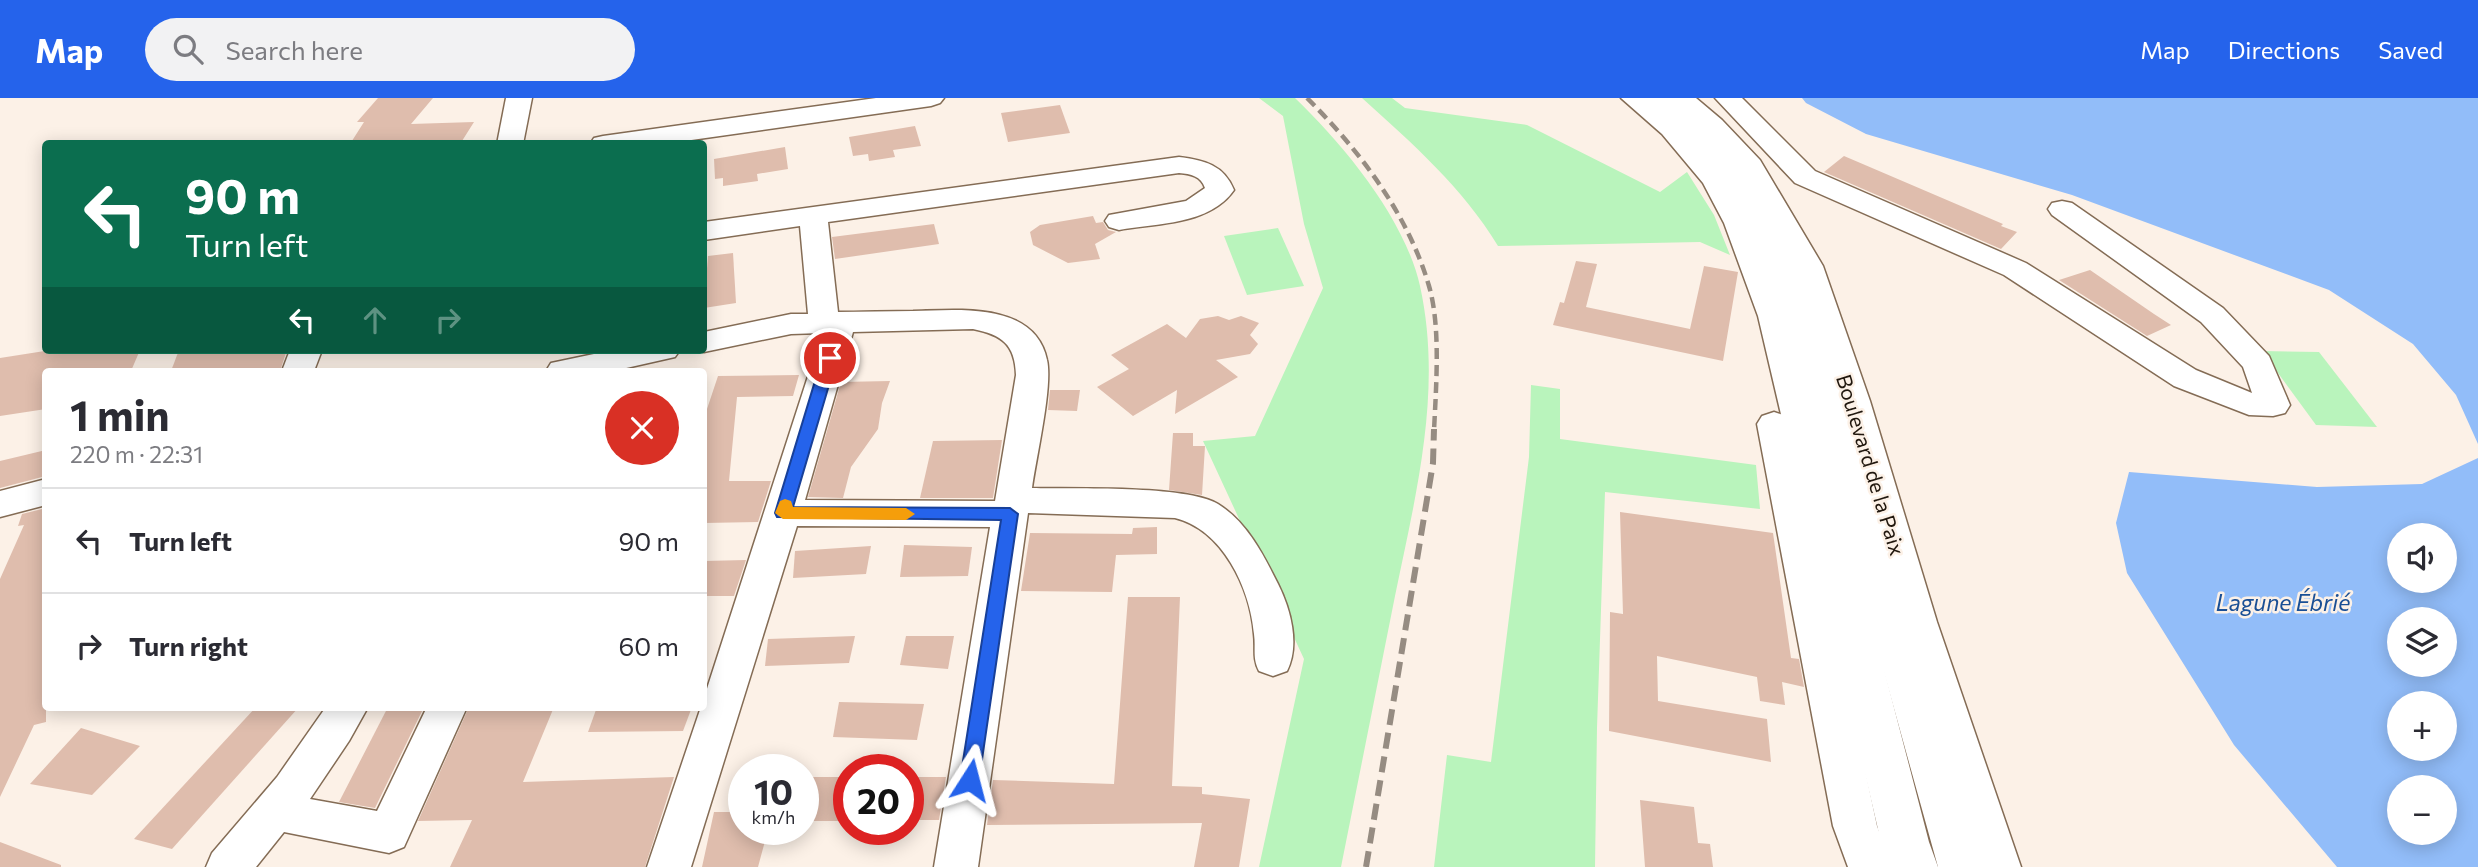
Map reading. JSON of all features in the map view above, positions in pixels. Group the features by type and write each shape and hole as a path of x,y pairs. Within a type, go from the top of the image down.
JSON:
{"main road":[{"path":"1635,98 1653,110 1691,147 1727,197 1775,316 1880,742 1914,867"},
{"name":"Boulevard de la Paix","path":"1679,98 1712,126 1749,166 1807,266 1852,401 1916,622 1997,867"},
{"path":"1760,279 1752,291 1751,303 1756,345 1774,424"}],"street":[{"path":"511,140 519,98"},
{"path":"632,140 931,98"},
{"name":"Boulevard de la Paix","path":"1659,98 1693,125 1728,167 1764,225 1793,290 1960,867"},
{"path":"1706,98 1752,149 1749,166"},
{"path":"1728,98 1805,177 2015,269 2185,378 2249,404 2273,405 2258,363 2212,315 2062,209"},
{"path":"707,231 1179,165 1199,167 1217,180 1220,190 1203,205 1119,221"},
{"path":"668,867 783,513 832,322 813,214"},
{"path":"707,341 791,324 973,319 999,323 1019,335 1030,352 1033,365 956,867"},
{"path":"577,368 645,354"},
{"path":"1774,424 1855,826 1870,867"},
{"path":"0,504 42,493"},
{"path":"783,513 1175,505 1204,512 1229,533 1249,563 1266,598 1274,635 1273,660"},
{"path":"228,867 277,812 320,755 346,711"},
{"path":"277,812 389,833 445,711"}],"green space":[{"path":"1259,98 1295,98 1333,138 1370,184 1387,209 1412,261 1420,286 1426,325 1428,403 1418,481 1341,867 1259,867 1304,659 1203,441 1255,436 1323,288 1304,224 1283,116"},
{"path":"1362,98 1392,98 1405,108 1527,125 1660,192 1687,172 1714,215 1730,255 1700,242 1498,246 1453,186 1418,149"},
{"path":"1278,228 1304,286 1247,295 1224,236"},
{"path":"2262,351 2319,352 2377,427 2316,425"},
{"path":"1531,385 1560,389 1560,439 1756,465 1760,509 1605,492 1595,867 1434,867 1447,755 1491,762 1529,457"}],"water":[{"path":"1802,98 2478,98 2478,444 2456,395 2413,344 2329,290 2072,195 1866,134 1806,103"},
{"name":"Lagune Ébrié","path":"2478,458 2478,867 2337,867 2234,745 2127,573 2116,523 2129,472 2317,487 2422,484"}],"building":[{"path":"378,98 433,98 411,124 474,122 463,140 353,140 364,122 357,122"},
{"path":"1060,105 1070,133 1008,142 1001,113"},
{"path":"915,126 921,146 893,150 895,157 869,161 868,154 853,156 849,137"},
{"path":"785,147 788,169 757,174 758,181 723,186 723,178 715,179 714,159"},
{"path":"1844,156 2017,232 2001,249 1824,172"},
{"path":"1093,216 1096,223 1103,222 1108,230 1116,232 1095,244 1100,259 1068,263 1033,245 1030,232 1040,225"},
{"path":"934,224 939,244 835,259 832,237"},
{"path":"733,253 736,303 707,308 708,256"},
{"path":"1576,261 1597,264 1586,307 1690,329 1704,266 1738,272 1723,361 1553,325 1560,302 1564,303"},
{"path":"2090,270 2171,325 2147,336 2059,280"},
{"path":"1218,316 1229,320 1241,316 1259,323 1250,335 1258,344 1250,354 1216,360 1238,377 1175,414 1177,390 1133,416 1097,387 1129,369 1111,355 1167,324 1186,338 1200,319"},
{"path":"42,351 42,354 138,354 132,368 42,368 42,410 0,416 0,358"},
{"path":"177,354 286,354 281,368 172,368"},
{"path":"799,375 793,396 737,397 729,481 771,481 758,522 707,523 707,409 718,376"},
{"path":"890,381 882,403 878,429 851,467 843,498 808,497 841,382"},
{"path":"1050,390 1080,390 1077,411 1048,410"},
{"path":"1173,433 1193,433 1193,446 1205,446 1202,495 1169,490"},
{"path":"1002,440 993,498 920,498 933,441"},
{"path":"42,451 42,477 0,488 0,461"},
{"path":"42,509 42,711 46,711 46,722 34,725 0,797 0,579 24,525 18,526 22,514"},
{"path":"1620,512 1773,533 1791,658 1799,659 1804,687 1782,682 1785,705 1760,701 1757,677 1657,656 1658,701 1767,719 1771,762 1609,731 1610,612 1623,614"},
{"path":"1157,527 1157,554 1116,555 1112,592 1021,591 1030,533 1132,534 1133,528"},
{"path":"904,545 972,547 968,576 900,577"},
{"path":"871,546 866,574 793,578 795,551"},
{"path":"746,560 734,596 707,596 707,561"},
{"path":"1128,597 1180,597 1172,786 1202,787 1202,794 1250,799 1239,867 1194,867 1202,823 987,825 993,780 1114,784"},
{"path":"855,636 849,663 765,666 768,639"},
{"path":"906,636 954,636 948,669 900,665"},
{"path":"839,702 924,704 917,740 833,737"},
{"path":"252,711 295,711 172,849 134,839"},
{"path":"386,711 422,711 375,808 339,802"},
{"path":"467,711 552,711 523,782 674,777 645,867 450,867 472,820 418,821"},
{"path":"596,711 690,711 683,731 588,732"},
{"path":"81,728 140,746 92,795 30,784"},
{"path":"819,777 833,777 833,821 819,821"},
{"path":"924,777 946,777 939,820 924,820"},
{"path":"1640,800 1694,807 1698,843 1710,844 1713,867 1645,867"},
{"path":"714,812 728,812 728,845 764,845 758,867 702,867"},
{"path":"0,842 61,865 61,867 0,867"}],"railway":[{"path":"1307,98 1345,139 1380,184 1420,259 1433,302 1435,320 1437,357 1434,431"},
{"path":"1366,867 1433,463 1434,429"}],"slow traffic":[{"path":"785,505 783,513 906,514"}],"route":[{"path":"830,358 783,513 1010,514 970,780"}]}
